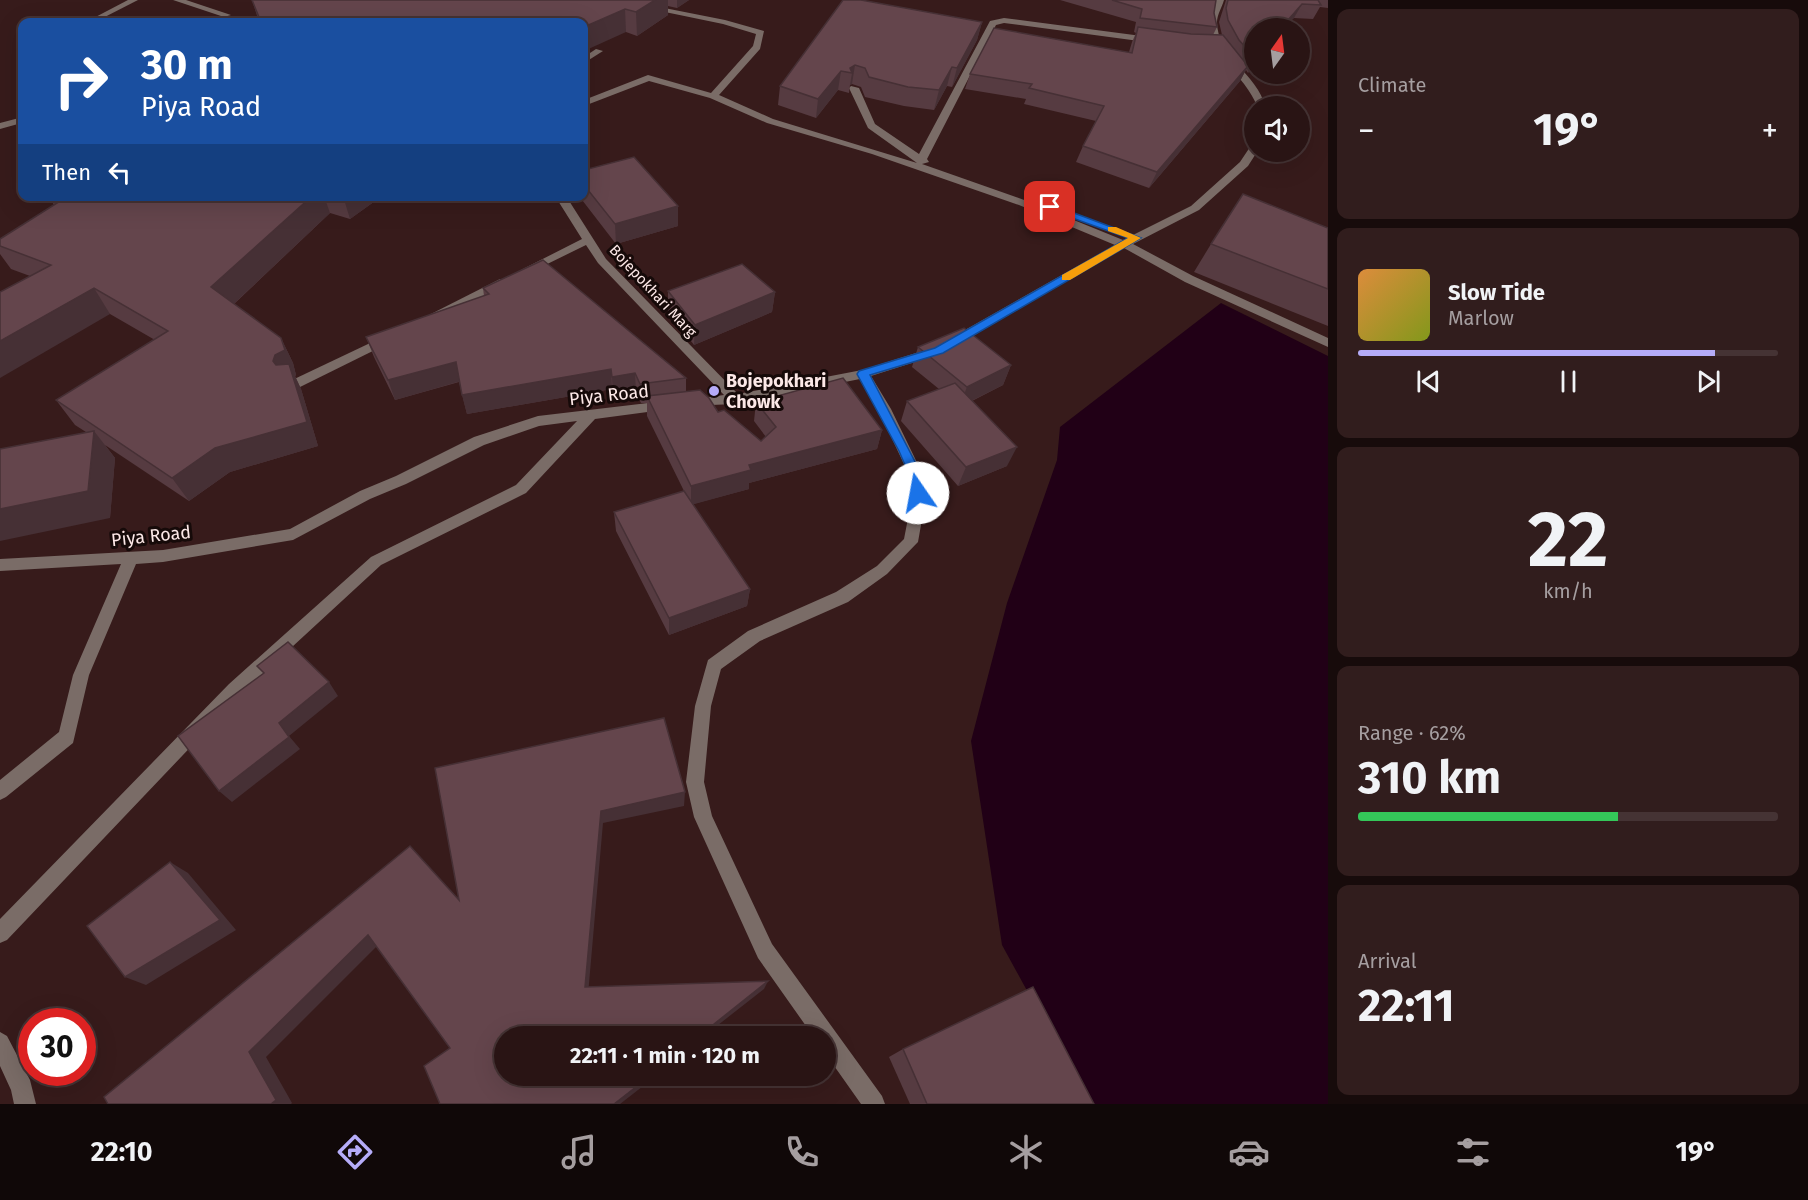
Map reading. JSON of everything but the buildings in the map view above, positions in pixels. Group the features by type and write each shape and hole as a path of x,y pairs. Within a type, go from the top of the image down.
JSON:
{"street":[{"path":"98,18 134,0"},
{"path":"177,0 227,15"},
{"path":"611,0 631,2 725,22 761,33 758,47 713,96"},
{"path":"1220,0 1212,24 1219,46 1259,96"},
{"path":"921,161 993,23 1004,20 1161,41"},
{"path":"1208,45 1219,46"},
{"path":"588,58 599,51"},
{"path":"588,101 648,78 713,96 770,121 876,152 1130,241"},
{"path":"854,88 871,126 921,161 1130,241 1143,252 1189,279 1328,343"},
{"path":"0,126 18,121"},
{"name":"Piya Road","path":"0,565 163,556 293,534 365,495 401,480 479,441 538,421 735,399 863,374 939,350 1130,241 1195,208 1245,162"},
{"name":"Bojepokhari Marg","path":"563,201 602,261 735,399"},
{"path":"421,322 588,240"},
{"path":"293,386 400,333"},
{"path":"863,374 884,409 918,479 917,508 911,542 882,570 842,597 754,636 714,665 703,706 695,782 703,817 765,951 874,1104"},
{"path":"0,933 235,689 376,561 521,489 592,414"},
{"path":"0,790 67,737 81,675 131,558"},
{"path":"0,1043 22,1088 25,1104"}],"shaded area":[{"path":"1221,303 1328,356 1328,1104 1089,1104 1002,945 971,741 1007,603 1057,460 1060,427"}],"slow traffic":[{"path":"1066,277 1136,238 1112,229"}],"place":[{"name":"Bojepokhari Chowk","path":"714,391"}],"route":[{"path":"918,493 918,479 884,409 863,374 939,350 1136,238 1050,207"}]}
